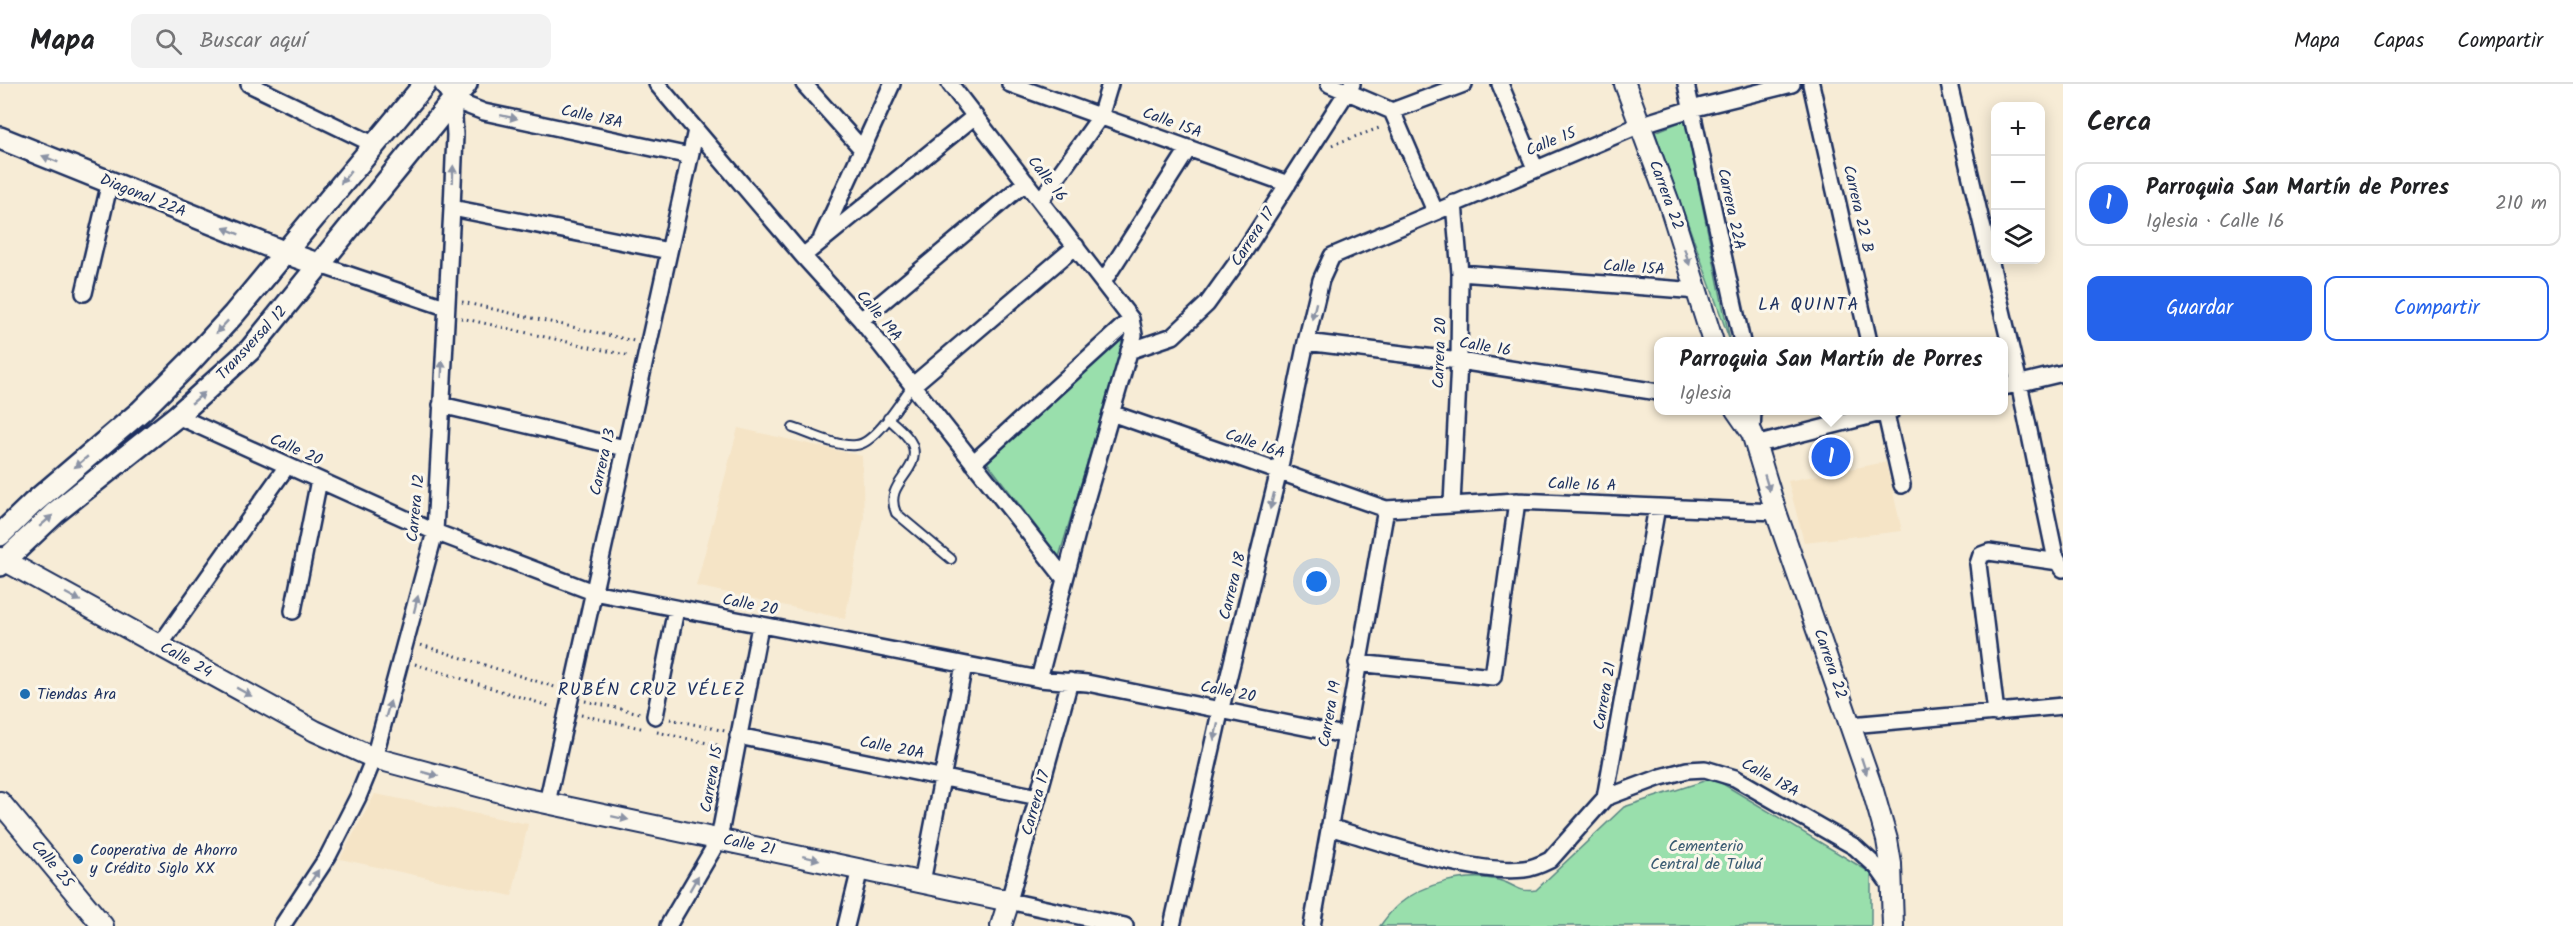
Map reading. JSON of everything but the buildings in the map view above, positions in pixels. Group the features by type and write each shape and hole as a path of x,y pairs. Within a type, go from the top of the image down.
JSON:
{"main road":[{"name":"Transversal 12","path":"0,535 32,504 141,411 234,314 425,84"},
{"name":"Transversal 12","path":"1,561 55,513 177,416 250,350 320,265 454,89"},
{"name":"Diagonal 22A","path":"0,138 320,265"}],"street":[{"path":"249,84 373,144"},
{"name":"Calle 19A","path":"657,84 803,256 861,320 1065,579"},
{"path":"804,84 862,149"},
{"path":"820,242 892,84"},
{"name":"Calle 16","path":"950,84 1133,322"},
{"name":"Calle 15A","path":"1010,84 1288,183"},
{"path":"1040,201 1100,117 1110,84"},
{"path":"1329,84 1350,87 1394,116 1435,211"},
{"path":"1394,116 1464,84"},
{"path":"1500,84 1535,168"},
{"name":"Carrera 22","path":"1624,84 1669,202 1712,337"},
{"name":"Carrera 22A","path":"1686,84 1741,337"},
{"name":"Calle 15","path":"1332,256 1640,125 1691,109 1792,84"},
{"name":"Carrera 22 B","path":"1811,84 1868,337"},
{"path":"1949,84 2001,337"},
{"name":"Carrera 17","path":"1129,351 1173,336 1207,304 1240,258 1350,87"},
{"name":"Calle 18A","path":"454,89 484,112 690,156"},
{"name":"Carrera 12","path":"282,926 328,856 358,798 374,758 435,532 445,307 452,208 454,89"},
{"path":"803,256 975,116"},
{"name":"Carrera 13","path":"547,803 696,130"},
{"path":"1103,282 1189,148"},
{"path":"84,293 110,182"},
{"path":"861,320 1026,182"},
{"name":"Carrera 20","path":"1452,504 1459,361 1460,273 1454,203"},
{"path":"452,208 669,251"},
{"path":"912,386 1076,246"},
{"name":"Carrera 18","path":"1172,926 1221,708 1279,471 1306,342 1321,280 1332,256"},
{"path":"320,265 445,307"},
{"name":"Calle 15A","path":"1460,273 1698,291"},
{"path":"1039,679 1129,351 1133,322"},
{"path":"973,463 1133,322"},
{"name":"Calle 16","path":"1306,342 1459,361 1654,391"},
{"path":"2061,566 2055,555 2011,385 2063,373"},
{"path":"441,405 625,448"},
{"name":"Calle 16A","path":"1111,413 1386,509"},
{"name":"Carrera 22","path":"1739,415 1754,439 1776,512 1851,725 1887,840 1893,891 1893,926"},
{"path":"1753,415 1754,439 1869,415"},
{"path":"1889,415 1902,485"},
{"name":"Calle 20","path":"177,416 435,532 592,592 1039,679 1070,681 1221,708 1344,735"},
{"path":"160,645 286,466"},
{"path":"293,611 319,480"},
{"path":"1357,663 1493,677 1517,501"},
{"name":"Calle 16 A","path":"1386,509 1517,501 1776,512"},
{"name":"Carrera 21","path":"1605,798 1658,507"},
{"name":"Carrera 19","path":"1312,926 1344,735 1386,509"},
{"path":"1996,714 1978,564 1981,555 1989,552 2061,566"},
{"name":"Calle 24","path":"1,561 160,645 315,731 374,758"},
{"path":"655,716 676,609"},
{"name":"Carrera 15","path":"668,926 719,839 760,626"},
{"path":"922,882 964,665"},
{"name":"Carrera 17","path":"1001,926 1070,681"},
{"path":"1851,725 1996,714 2063,706"},
{"name":"Calle 20A","path":"738,736 1038,797"},
{"name":"Calle 21","path":"374,758 481,788 547,803 1125,926"},
{"name":"Calle 18A","path":"1605,798 1687,770 1705,769 1720,772 1735,778 1855,847 1877,867 1893,891"},
{"path":"1329,827 1443,859 1506,870 1538,866 1562,849 1595,807 1605,798"},
{"name":"Calle 25","path":"4,814 103,926"},
{"path":"846,926 860,869"}],"lane":[{"path":"793,428 843,444 858,445 868,441 912,386"},
{"path":"888,418 908,438 913,447 911,464 893,492 897,513 951,559"}],"path":[{"path":"1305,155 1394,116"},
{"path":"445,307 646,352"},
{"path":"445,307 646,352"},
{"path":"407,641 571,692"},
{"path":"402,660 566,712"}],"shaded area":[{"path":"738,428 862,456 864,518 845,619 696,586"},
{"path":"1886,462 1902,531 1804,542 1788,481"},
{"path":"375,794 528,824 512,896 340,859"}],"green space":[{"path":"1685,120 1729,337 1729,337 1655,132"},
{"path":"1125,336 1059,557 987,462"},
{"name":"Cementerio Central de Tuluá","path":"1713,778 1871,873 1871,926 1380,926 1408,897 1445,882 1485,878 1498,880 1524,890 1536,890 1624,807"}],"place":[{"name":"Parroquia San Martín de Porres","path":"1831,457"},
{"name":"Tiendas Ara","path":"25,694"},
{"name":"Cooperativa de Ahorro y Crédito Siglo XX","path":"78,859"}],"district":[{"name":"LA QUINTA","path":"1809,305"},
{"name":"RUBÉN CRUZ VÉLEZ","path":"652,690"}]}
